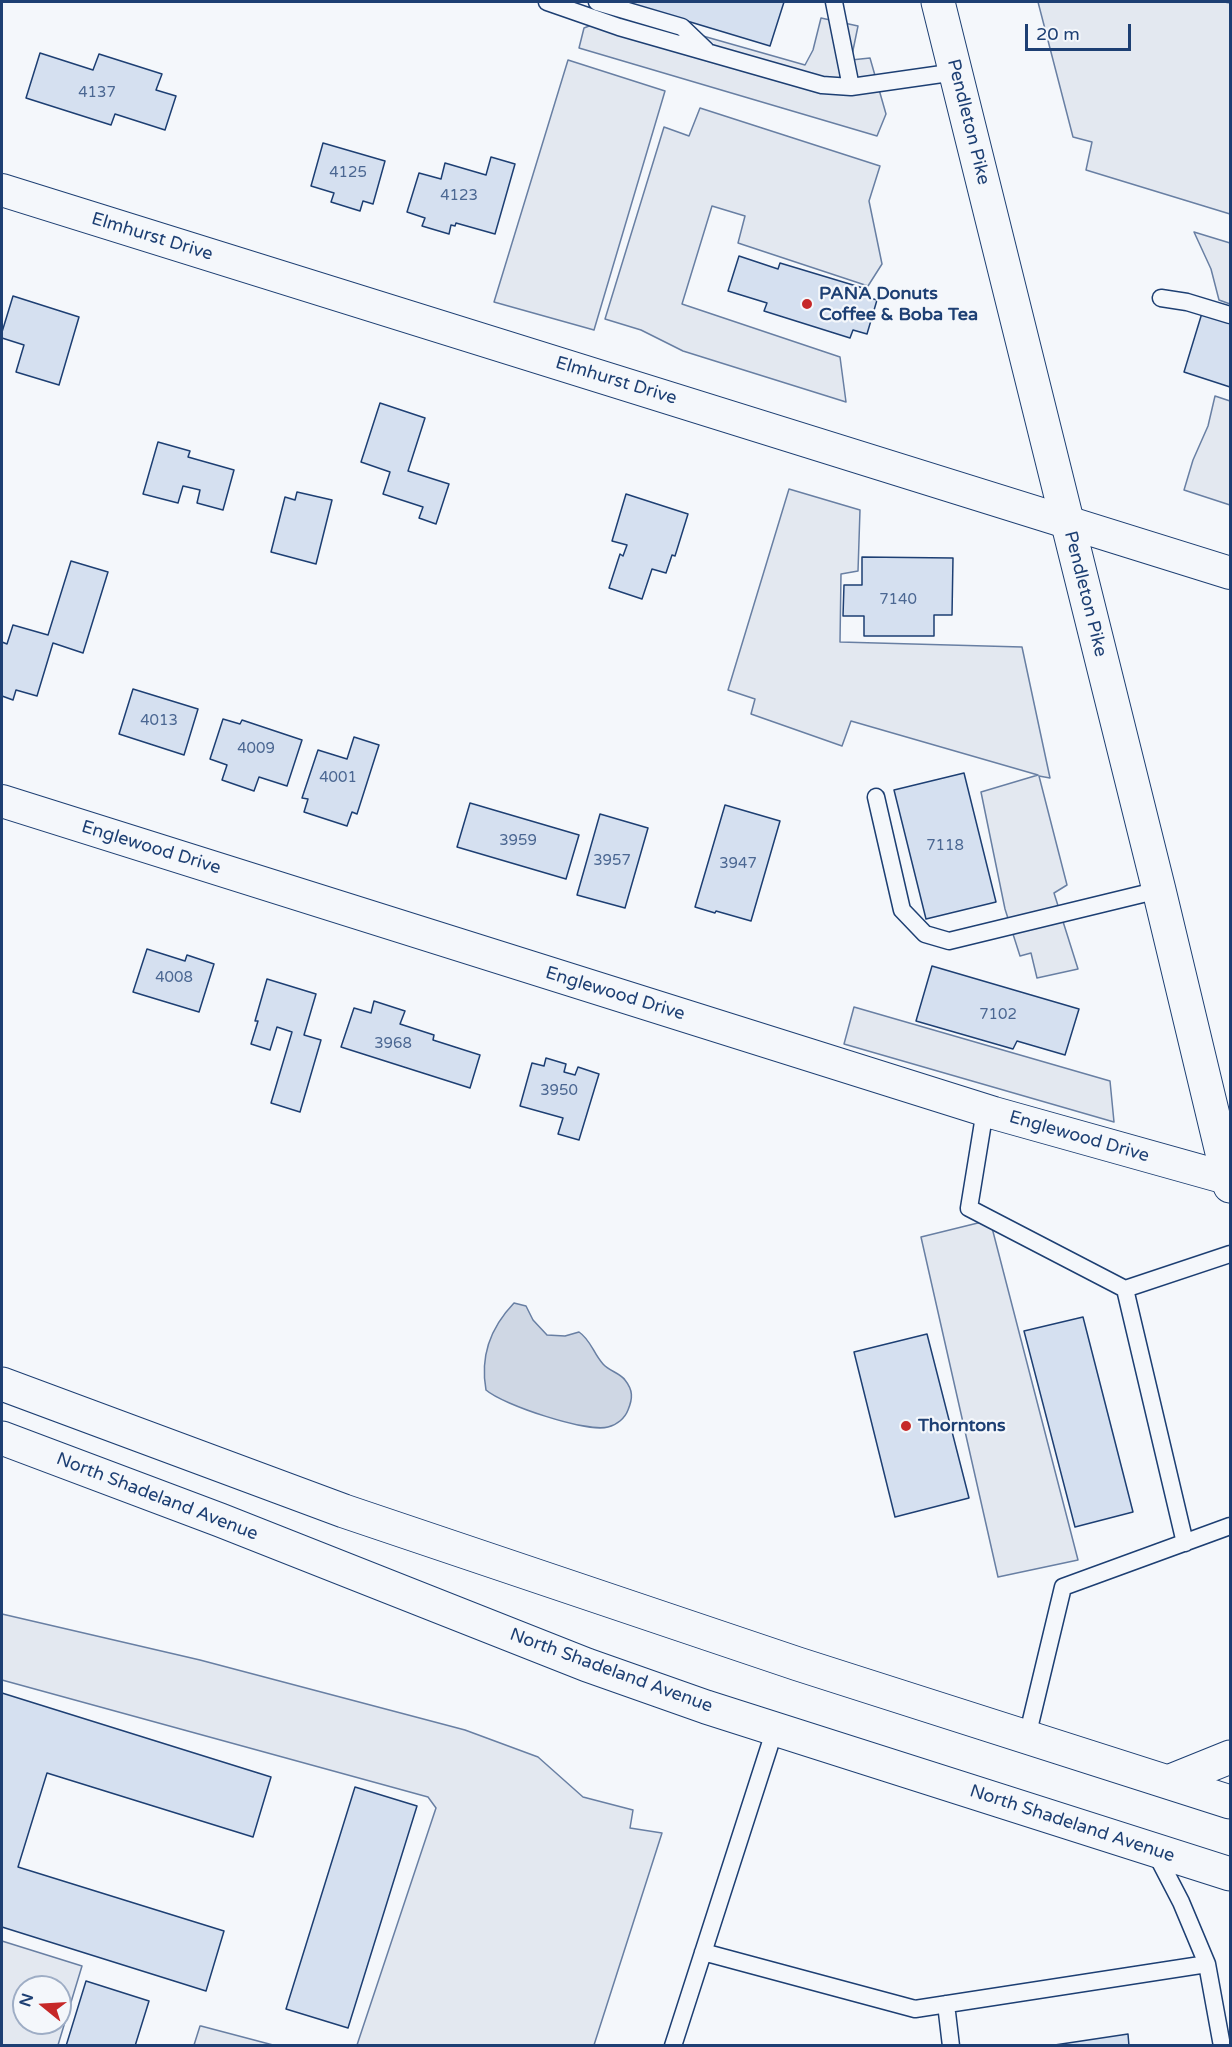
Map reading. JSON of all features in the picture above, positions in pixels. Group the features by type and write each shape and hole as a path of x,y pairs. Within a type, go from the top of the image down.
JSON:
{"main road":[{"name":"Pendleton Pike","path":"938,2 1230,1181"},
{"path":"2,1384 344,1511 798,1664 1230,1802"},
{"name":"North Shadeland Avenue","path":"2,1438 220,1520 587,1665 775,1729 1230,1874"},
{"path":"1168,1782 1230,1757"}],"street":[{"name":"Elmhurst Drive","path":"2,190 1230,573"},
{"name":"Englewood Drive","path":"2,801 985,1110 1230,1181"}],"lane":[{"path":"547,2 619,27 822,85 851,87 956,72"},
{"path":"597,2 682,27 707,52"},
{"path":"834,2 851,87"},
{"path":"1161,298 1187,302 1230,315"},
{"path":"876,797 902,910 925,934 949,940 1159,890"},
{"path":"985,1110 969,1208 1125,1289 1230,1254"},
{"path":"1125,1289 1185,1543"},
{"path":"1026,1737 1063,1587 1230,1526"},
{"path":"673,2046 775,1729"},
{"path":"1154,1850 1181,1902 1207,1964 1222,2046"},
{"path":"703,1952 915,2009 1207,1964"},
{"path":"946,2004 951,2046"}],"shaded area":[{"path":"1038,2 1230,3 1230,214 1086,170 1092,142 1073,137"},
{"path":"622,13 805,65 813,50 821,18 858,26 851,60 870,58 886,114 877,136 579,48 584,28"},
{"path":"568,60 665,91 594,330 494,302"},
{"path":"700,108 880,166 869,201 882,264 868,286 738,243 745,216 712,206 682,304 840,357 846,402 683,351 641,330 605,319 664,127 689,136"},
{"path":"1194,232 1230,243 1230,304 1219,300 1211,269"},
{"path":"1215,396 1230,401 1230,505 1184,490 1193,460 1208,426"},
{"path":"789,489 860,510 858,571 841,574 840,642 1022,647 1050,778 1039,776 1067,885 1054,893 1078,969 1037,978 1031,953 1020,956 1005,909 981,792 1038,775 851,721 842,746 751,714 755,699 728,690"},
{"path":"854,1007 1110,1081 1114,1122 844,1044"},
{"path":"990,1220 1078,1560 998,1577 921,1237"},
{"path":"514,1303 526,1306 533,1320 547,1335 565,1336 579,1332 603,1364 623,1378 630,1387 631,1398 627,1413 620,1421 608,1427 598,1428 565,1422 509,1403 486,1390 484,1366 489,1344 499,1322"},
{"path":"2,1614 200,1660 465,1730 538,1757 583,1797 633,1810 630,1828 662,1833 594,2045 357,2045 436,1808 428,1797 2,1680"},
{"path":"2,1941 82,1966 72,1999 72,1975 12,1975 12,2035 61,2035 58,2045 2,2045"},
{"path":"201,2026 273,2045 194,2045"}],"building":[{"path":"624,2 784,2 770,46"},
{"path":"40,53 93,70 99,54 162,74 156,90 176,96 165,130 115,114 111,125 26,98"},
{"path":"323,143 385,161 373,204 363,201 360,211 331,202 334,193 311,186"},
{"path":"491,157 515,164 495,234 456,223 455,226 451,225 449,234 422,226 425,218 407,212 419,173 441,179 445,163 486,175"},
{"path":"739,256 778,269 780,263 863,288 860,295 877,300 867,334 853,330 850,338 764,311 767,303 728,291"},
{"path":"13,296 79,317 59,385 16,372 24,345 2,338"},
{"path":"1202,313 1230,322 1230,387 1184,372"},
{"path":"380,403 425,418 408,471 449,484 436,524 419,518 423,507 383,494 390,472 361,462"},
{"path":"158,442 190,451 188,457 234,470 223,510 197,503 200,490 183,486 178,503 143,494"},
{"path":"297,492 332,500 316,564 271,552 285,497 295,500"},
{"path":"626,494 688,514 675,556 672,555 666,573 652,569 642,599 609,588 620,554 623,556 627,545 612,541"},
{"path":"862,557 953,558 952,615 934,615 934,636 864,636 864,616 843,616 844,585 862,585"},
{"path":"71,561 108,572 83,653 53,643 37,696 16,690 13,700 2,696 2,642 7,644 13,625 48,635"},
{"path":"133,689 198,709 184,755 119,734"},
{"path":"223,719 240,724 242,720 302,740 287,786 259,777 254,791 222,780 227,765 210,759"},
{"path":"354,737 379,745 357,814 352,812 347,826 304,812 308,799 302,798 318,750 347,759"},
{"path":"964,773 996,902 926,919 894,790"},
{"path":"470,803 579,835 566,879 457,847"},
{"path":"725,805 780,821 751,921 695,907"},
{"path":"600,814 648,828 625,908 577,895"},
{"path":"147,949 185,961 187,955 214,964 199,1012 133,992"},
{"path":"932,966 1079,1009 1065,1055 1017,1041 1013,1049 916,1021"},
{"path":"267,979 316,994 304,1035 321,1040 300,1112 271,1103 292,1032 277,1027 270,1050 251,1044"},
{"path":"374,1001 405,1011 400,1024 434,1035 433,1040 480,1055 470,1088 341,1047 354,1008 371,1013"},
{"path":"546,1058 566,1064 564,1072 575,1075 578,1067 599,1074 579,1140 558,1134 563,1118 520,1106 532,1063 544,1066"},
{"path":"1083,1317 1133,1512 1075,1527 1024,1331"},
{"path":"927,1334 969,1498 895,1517 854,1352"},
{"path":"2,1693 271,1777 253,1837 47,1773 18,1867 224,1931 206,1991 2,1927"},
{"path":"355,1787 417,1806 348,2028 286,2009"},
{"path":"86,1981 149,2001 135,2046 66,2046 69,2035 72,2035 72,2026"},
{"path":"1128,2034 1129,2046 1048,2046"}],"place":[{"name":"PANA Donuts Coffee & Boba Tea","path":"807,304"},
{"name":"Thorntons","path":"906,1426"}]}
